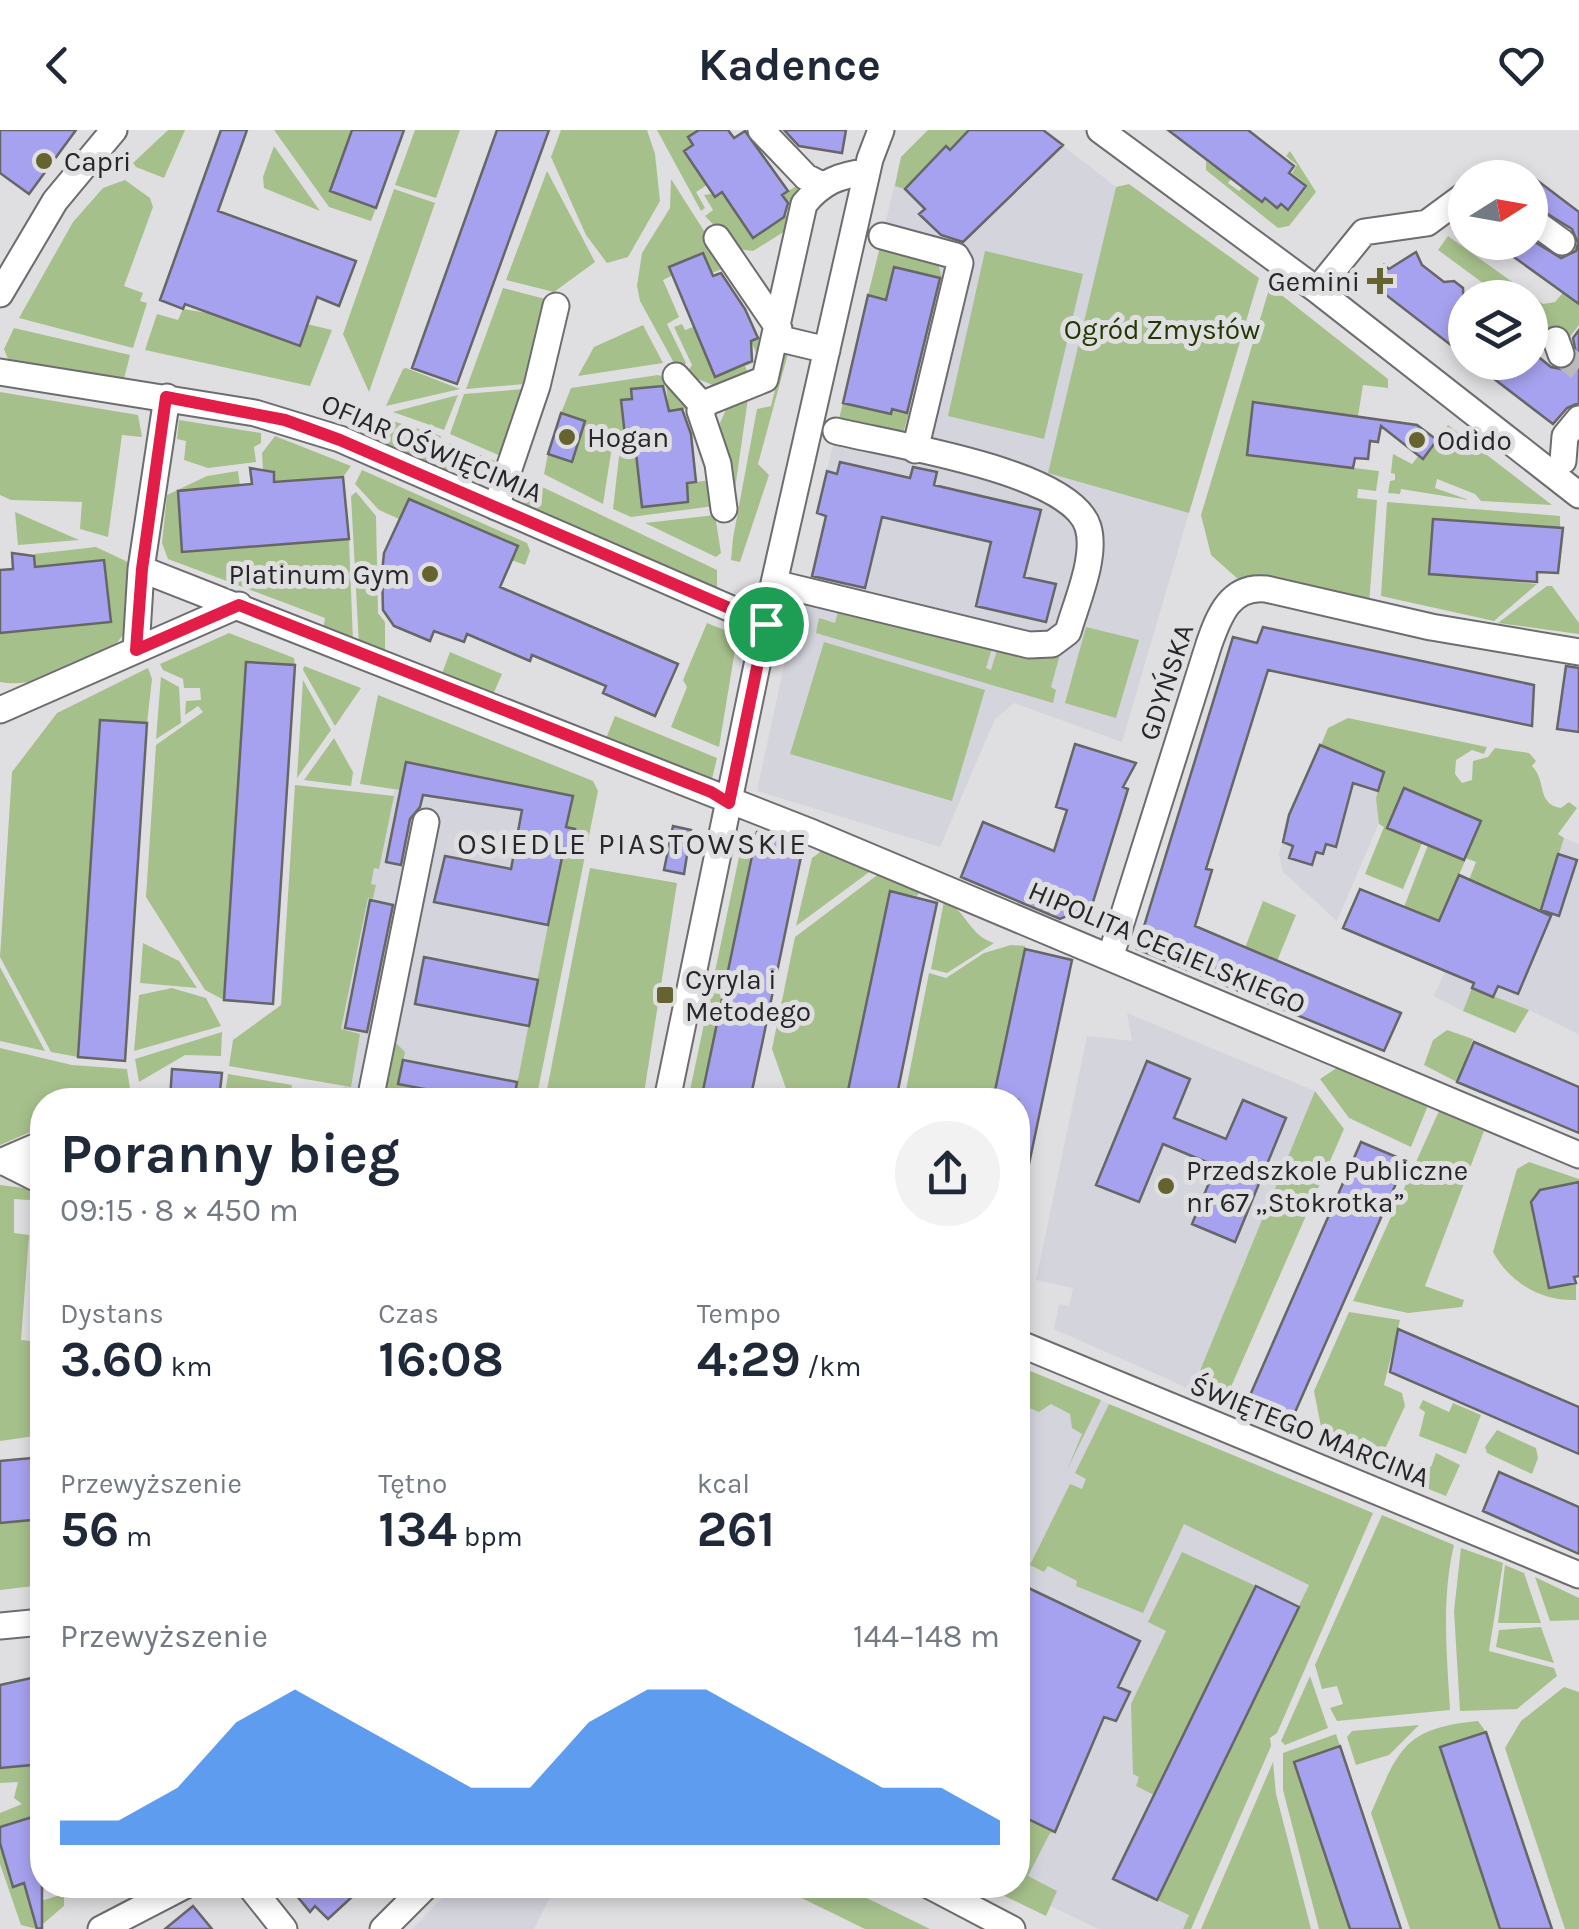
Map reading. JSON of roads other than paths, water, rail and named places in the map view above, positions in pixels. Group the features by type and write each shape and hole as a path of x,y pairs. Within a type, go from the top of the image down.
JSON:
{"street":[{"path":"0,294 55,201 114,130"},
{"path":"761,130 806,177 820,184"},
{"path":"868,172 873,130"},
{"path":"670,1088 774,583 881,130"},
{"path":"1100,130 1317,290 1579,495"},
{"path":"703,406 765,379 804,204 820,184 845,174 868,172"},
{"path":"1317,290 1371,225 1428,223 1448,208"},
{"path":"1548,232 1562,242"},
{"path":"882,236 956,256 960,263 915,450"},
{"path":"717,238 778,334 828,350"},
{"path":"496,508 538,386 556,306"},
{"name":"OFIAR OŚWIĘCIMIA","path":"0,372 166,397 303,426 766,624"},
{"path":"676,376 703,406 702,420 716,457 724,509"},
{"path":"136,650 142,569 166,397"},
{"path":"1534,462 1571,460 1565,436 1579,419"},
{"path":"774,583 1029,645 1061,640 1068,632 1090,548 1089,530 1080,509 1036,480 836,431"},
{"name":"HIPOLITA CEGIELSKIEGO","path":"142,569 798,827 1111,955 1579,1155"},
{"name":"GDYŃSKA","path":"1111,955 1214,632 1224,607 1240,593 1266,588 1414,624 1579,652"},
{"path":"0,710 239,605"},
{"path":"379,1088 426,822"},
{"path":"1,1162 30,1149"},
{"path":"1,1162 30,1176"},
{"name":"ŚWIĘTEGO MARCINA","path":"1030,1348 1579,1574"},
{"path":"0,1626 30,1623"},
{"path":"101,1929 161,1898"},
{"path":"259,1898 284,1929"},
{"path":"383,1929 415,1898"},
{"path":"953,1898 1012,1929"}],"tunnel":[{"path":"1561,354 1579,368"}],"place":[{"name":"Capri","path":"44,161"},
{"name":"Gemini","path":"1380,281"},
{"name":"Hogan","path":"567,437"},
{"name":"Odido","path":"1417,440"},
{"name":"Platinum Gym","path":"430,574"},
{"name":"Cyryla i Metodego","path":"665,995"},
{"name":"Przedszkole Publiczne nr 67 „Stokrotka”","path":"1166,1186"}],"district":[{"name":"OSIEDLE PIASTOWSKIE","path":"633,844"}],"park label":[{"name":"Ogród Zmysłów","path":"1162,329"}]}
